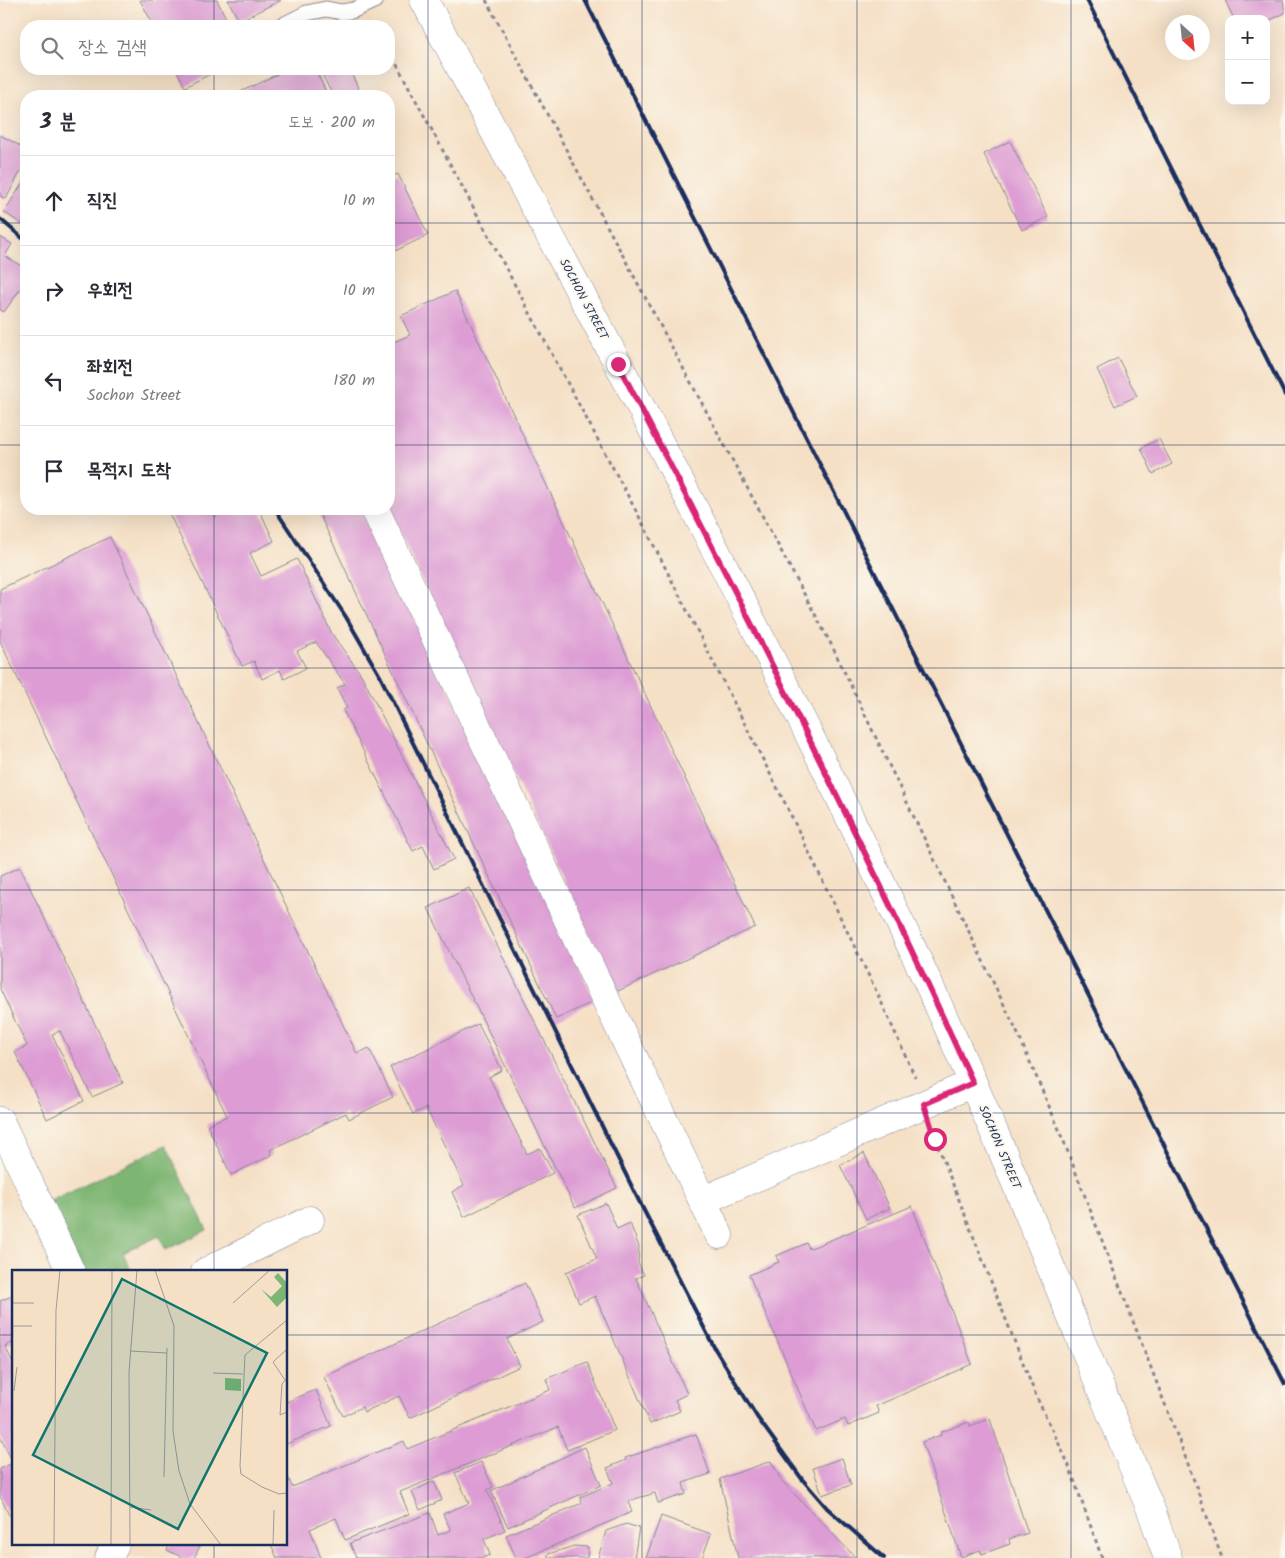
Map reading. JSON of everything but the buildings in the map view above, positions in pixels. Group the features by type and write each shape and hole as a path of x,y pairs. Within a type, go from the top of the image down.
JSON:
{"main road":[{"name":"SOCHON STREET","path":"424,0 618,364 768,654 903,928 973,1083 1151,1510 1168,1558"},
{"path":"378,515 592,971 704,1200 719,1235"},
{"path":"704,1200 973,1083"},
{"path":"0,1121 70,1270"},
{"path":"208,1270 310,1220"},
{"path":"109,1558 114,1546"}],"lane":[{"path":"293,20 307,13 326,9 342,12 354,10 376,0"}],"path":[{"path":"486,0 832,646 1017,1032 1061,1134 1188,1464 1222,1558"},
{"path":"395,61 643,524 781,796 888,1015 912,1068 935,1139 1036,1396 1068,1463 1102,1558"}],"green space":[{"path":"166,1145 207,1230 166,1250 159,1236 123,1253 130,1268 126,1270 82,1270 50,1201"}],"railway":[{"path":"585,0 1285,1384"},
{"path":"1087,0 1285,395"},
{"path":"0,219 20,236"},
{"path":"279,515 346,617 380,676 637,1197 715,1349 757,1417 802,1479 827,1508 884,1558"}],"route":[{"path":"618,364 773,663 903,928 973,1083 924,1104 935,1139"}]}
